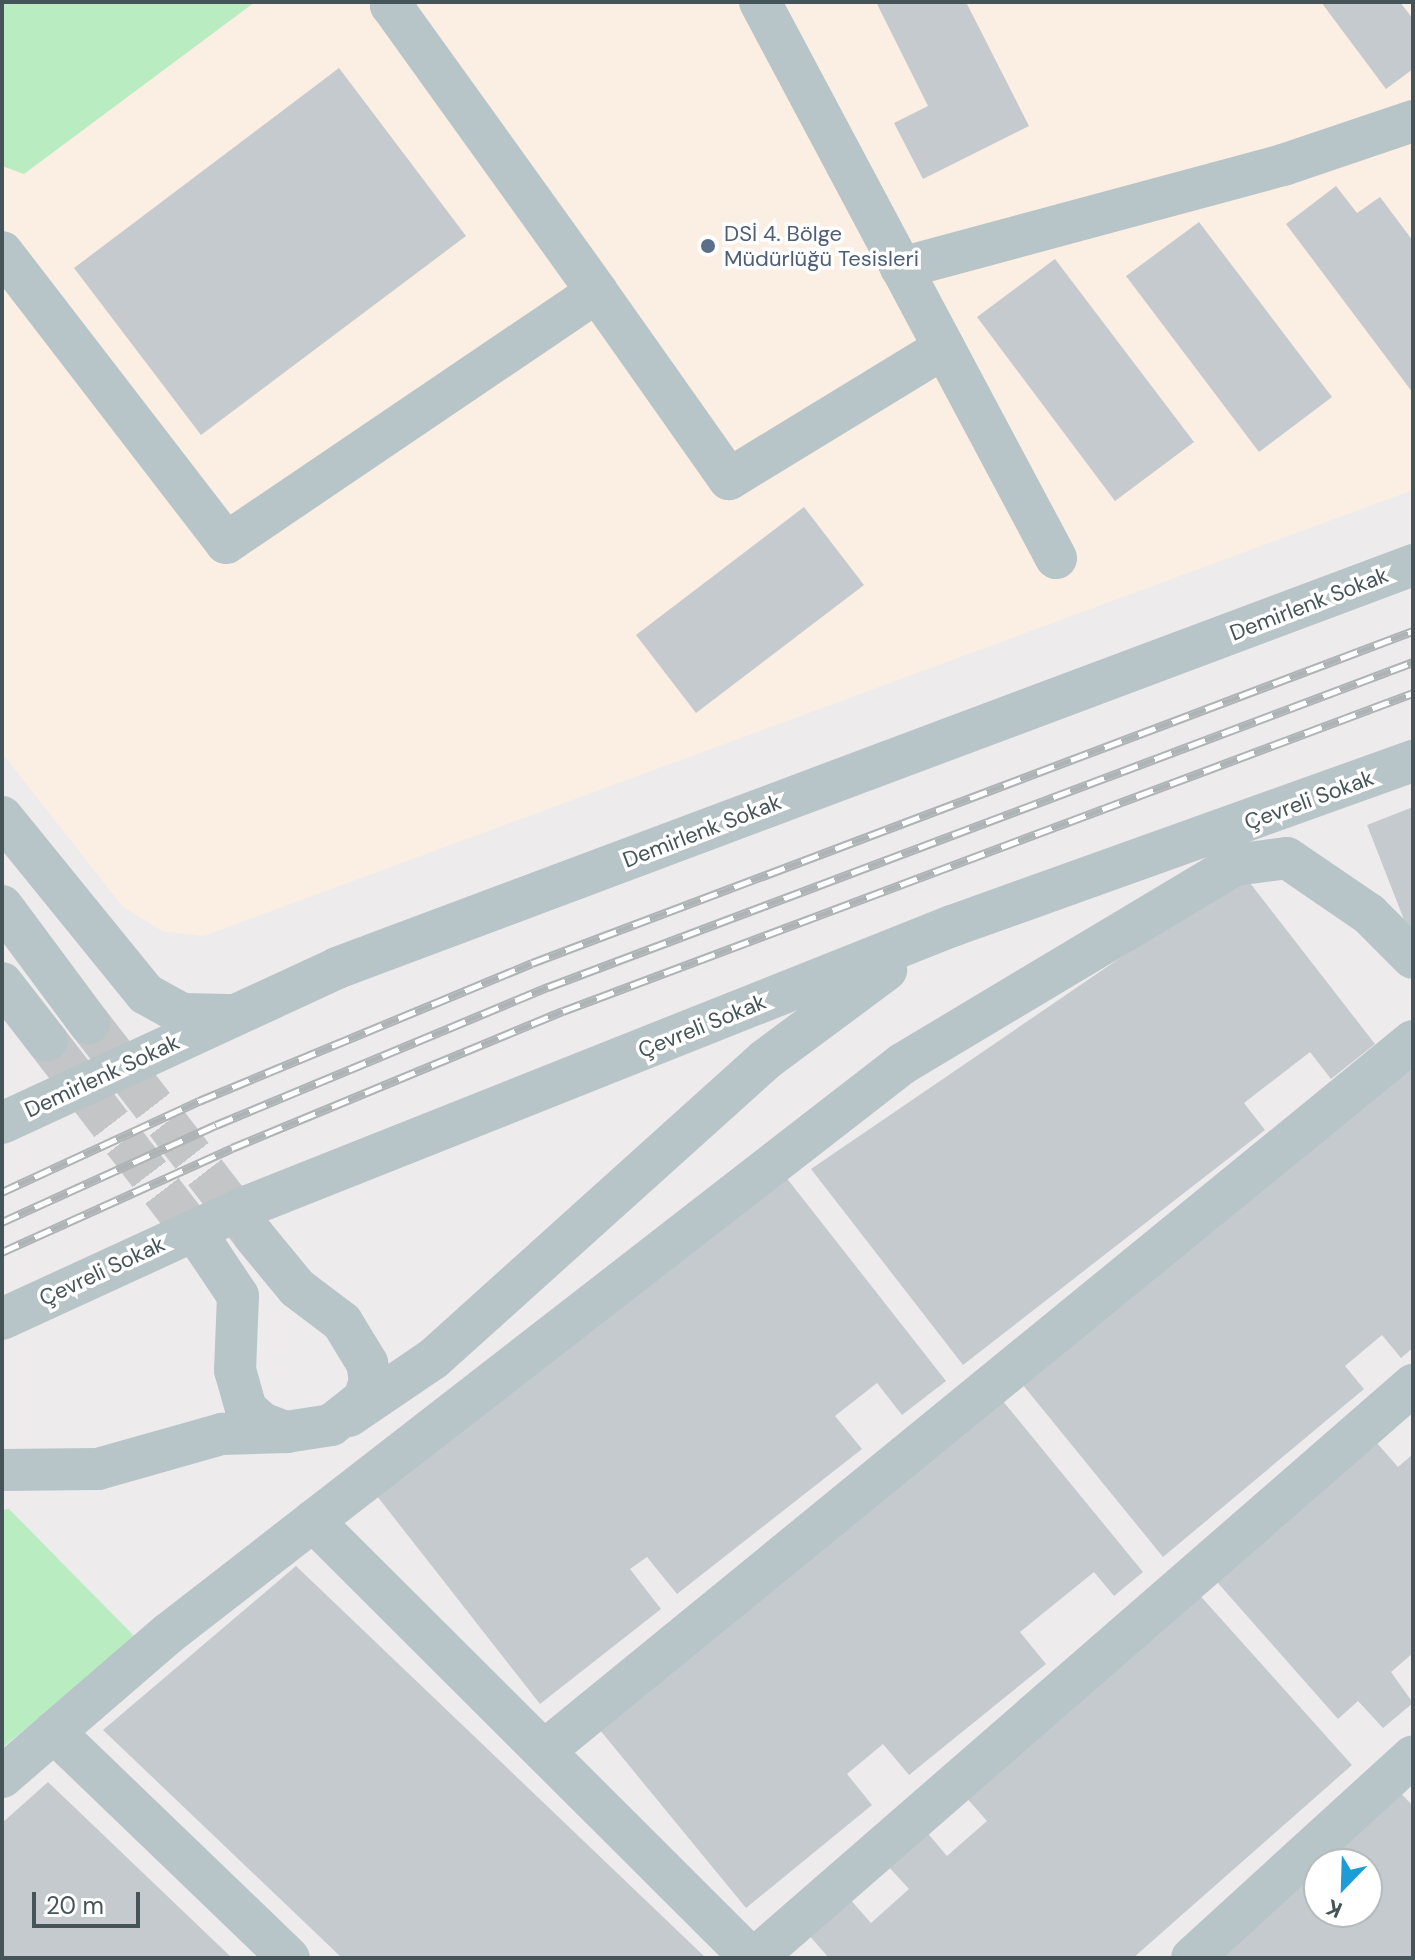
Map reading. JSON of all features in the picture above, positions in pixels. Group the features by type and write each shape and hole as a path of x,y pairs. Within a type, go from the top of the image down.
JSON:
{"street":[{"path":"396,2 391,5 729,479 944,348"},
{"path":"760,2 1056,558"},
{"path":"901,268 1283,165 1413,121"},
{"path":"2,252 226,543 597,292"},
{"name":"Demirlenk Sokak","path":"2,1123 337,968 1413,565"},
{"name":"Çevreli Sokak","path":"2,1319 248,1206 952,926 1413,761"},
{"path":"1266,816 1287,858 1369,914 1413,958"},
{"path":"2,817 146,994 182,1014 231,1015"},
{"path":"2,1777 169,1633 902,1064 1234,865 1287,858"},
{"path":"2,906 89,1023"},
{"path":"2,1470 98,1469 222,1434 312,1431 349,1416 433,1359 765,1060 952,926"},
{"path":"2,983 47,1041"},
{"path":"544,1751 1413,1041"},
{"path":"255,1237 297,1288 357,1341 370,1381 364,1399 349,1416"},
{"path":"208,1251 238,1296 237,1390 246,1409 262,1423 286,1432"},
{"path":"313,1521 753,1958 1413,1385"},
{"path":"54,1732 289,1958"},
{"path":"1192,1958 1413,1756"}],"shaded area":[{"name":"DSİ 4. Bölge Müdürlüğü Tesisleri","path":"2,2 1413,2 1413,490 204,936 162,931 123,907 2,753"}],"green space":[{"path":"2,2 255,2 24,174 2,166"},
{"path":"9,1509 136,1638 2,1748 2,1510"}],"building":[{"path":"876,2 966,2 1029,126 923,179 894,123 928,106"},
{"path":"1321,2 1400,2 1413,19 1413,69 1386,89"},
{"path":"339,68 466,236 201,435 74,268"},
{"path":"1336,186 1357,213 1380,197 1413,241 1413,393 1286,224"},
{"path":"1199,222 1332,397 1259,452 1126,276"},
{"path":"1055,259 1194,442 1115,501 977,317"},
{"path":"804,507 864,585 696,713 636,635"},
{"path":"1413,807 1413,934 1410,935 1367,825"},
{"path":"1243,874 1375,1044 1331,1079 1310,1052 1244,1103 1265,1130 963,1365 811,1169"},
{"path":"1413,1057 1413,1348 1401,1358 1382,1335 1345,1366 1364,1389 1163,1557 1018,1379"},
{"path":"785,1176 946,1381 902,1415 877,1383 835,1416 862,1449 677,1594 647,1557 630,1569 661,1609 540,1704 377,1496"},
{"path":"998,1395 1143,1572 1114,1596 1094,1572 1020,1632 1046,1664 909,1775 883,1744 847,1774 872,1805 746,1908 595,1724"},
{"path":"1376,1442 1398,1467 1413,1454 1413,1653 1391,1672 1413,1703 1383,1728 1358,1701 1338,1719 1217,1582"},
{"path":"296,1566 706,1958 342,1958 103,1730"},
{"path":"1196,1591 1352,1765 1133,1958 829,1958 807,1933 848,1897 871,1923 909,1889 886,1864 925,1830 947,1856 987,1821 964,1795"},
{"path":"1389,1781 1413,1806 1413,1958 1197,1958 1303,1860 1303,1928 1383,1928 1383,1848 1316,1848"},
{"path":"48,1782 232,1958 2,1958 2,1823"}],"tunnel":[{"path":"89,1023 255,1237"},
{"path":"47,1041 208,1251"}],"railway":[{"path":"2,1192 199,1101 532,963 1413,631"},
{"path":"2,1222 216,1125 548,987 1413,662"},
{"path":"2,1252 232,1148 563,1011 1413,693"}],"place":[{"name":"DSİ 4. Bölge Müdürlüğü Tesisleri","path":"708,246"}]}
